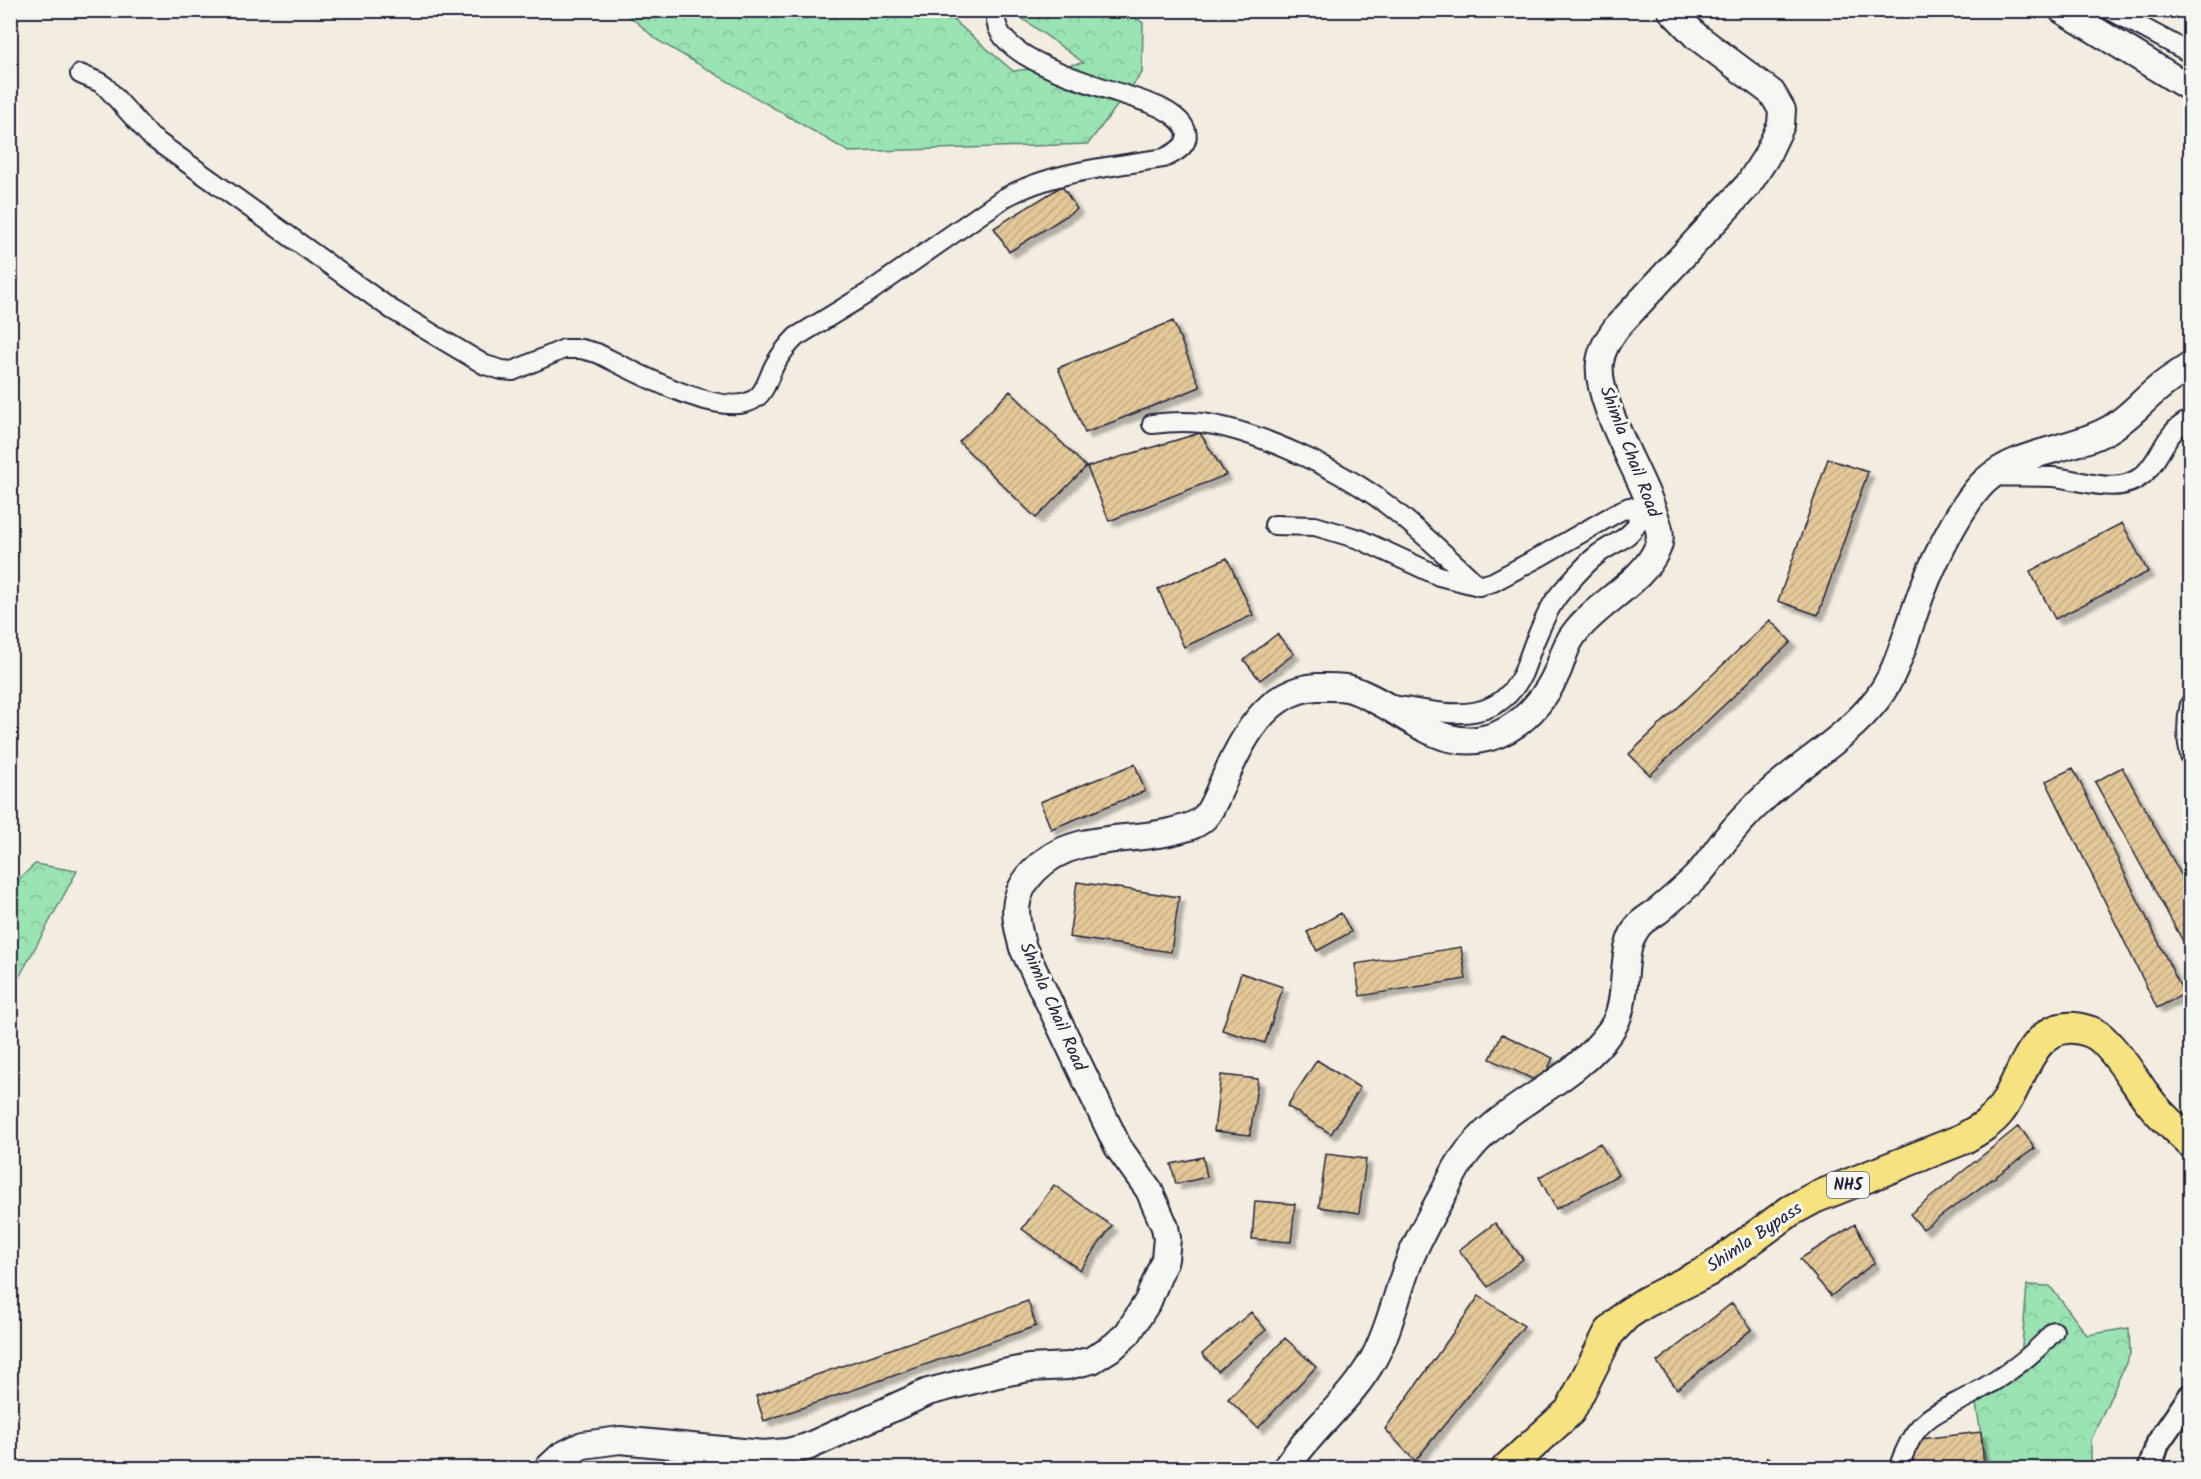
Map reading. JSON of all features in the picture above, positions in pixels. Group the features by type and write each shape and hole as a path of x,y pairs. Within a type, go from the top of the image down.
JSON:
{"highway":[{"name":"Shimla Bypass","path":"1507,1468 1570,1411 1609,1333 1626,1315 1646,1302 1708,1271 1790,1211 1814,1198 1963,1139 1984,1127 2000,1112 2030,1054 2043,1038 2051,1033 2072,1028 2094,1033 2103,1039 2152,1104 2190,1142"}],"main road":[{"name":"Shimla Chail Road","path":"548,1468 561,1456 584,1445 620,1440 763,1454 787,1452 807,1447 928,1392 998,1374 1029,1368 1068,1366 1092,1360 1128,1333 1148,1301 1165,1259 1167,1238 1149,1190 1118,1147 1023,948 1015,914 1017,898 1026,879 1038,866 1062,850 1086,842 1162,834 1197,824 1206,815 1253,725 1270,705 1301,689 1348,687 1438,735 1455,741 1471,742 1507,730 1524,719 1548,690 1571,636 1638,574 1657,549 1660,536 1650,501 1617,429 1602,385 1600,362 1605,343 1617,327 1748,185 1766,157 1783,116 1779,102 1772,93 1696,36 1671,10"},
{"path":"2062,10 2190,88"},
{"path":"1286,1468 1365,1372 1381,1341 1408,1264 1460,1162 1478,1139 1503,1117 1520,1104 1554,1085 1582,1062 1614,1026 1625,991 1627,954 1631,939 1639,924 1659,910 1697,875 1731,832 1775,788 1840,737 1867,712 1885,688 1898,663 1927,580 1964,507 1977,489 1990,476 2011,464 2110,429 2160,387 2190,366"}],"street":[{"path":"80,74 105,86 151,137 391,309 485,365 513,371 564,349 581,349 597,353 687,394 721,404 742,404 757,398 787,346 796,336 868,293 1005,198 1043,181 1164,158 1176,153 1185,141 1187,132 1184,124 1162,108 1061,74 1020,51 999,33 996,25 997,10"},
{"path":"2110,10 2190,53"},
{"path":"1990,476 2055,477 2091,484 2115,486 2128,484 2146,472 2175,428 2190,420"},
{"path":"1152,424 1203,423 1264,439 1327,468 1386,503 1479,586"},
{"path":"1274,525 1315,526 1359,539 1439,576 1479,586 1493,582 1535,560 1625,508 1634,507 1638,521 1630,533 1596,556 1560,594 1548,613 1523,673 1511,692 1500,703 1480,711 1454,715 1382,704"},
{"path":"2190,704 2187,716 2190,756"},
{"path":"1899,1468 1911,1438 1926,1420 1941,1409 1977,1392 2016,1365 2040,1348 2054,1331"},
{"path":"2150,1468 2158,1443 2190,1396"}],"green space":[{"path":"624,11 943,11 1013,71 1084,63 1019,16 1019,11 1126,11 1143,23 1142,73 1088,144 849,152 657,40"},
{"path":"35,864 77,871 11,992 11,887"},
{"path":"2027,1285 2050,1286 2087,1335 2129,1328 2130,1354 2091,1440 2091,1468 1987,1468 1975,1399 2021,1358"}],"building":[{"path":"1062,186 1077,209 1009,252 994,228"},
{"path":"1173,321 1200,387 1085,433 1058,368"},
{"path":"1010,391 1086,467 1036,518 959,442"},
{"path":"1200,433 1226,475 1109,521 1087,467"},
{"path":"1828,459 1868,472 1818,615 1778,601"},
{"path":"2122,523 2148,572 2055,619 2030,571"},
{"path":"1227,558 1253,615 1184,647 1158,589"},
{"path":"1770,620 1791,642 1650,775 1629,754"},
{"path":"1277,634 1294,654 1260,680 1244,660"},
{"path":"1135,764 1145,791 1051,829 1040,802"},
{"path":"2122,767 2190,891 2190,954 2095,782"},
{"path":"2073,768 2184,994 2157,1008 2046,781"},
{"path":"1077,882 1179,897 1171,952 1069,937"},
{"path":"1341,913 1351,932 1317,951 1307,932"},
{"path":"1461,947 1466,979 1360,996 1355,964"},
{"path":"1241,973 1283,987 1265,1043 1222,1030"},
{"path":"1502,1034 1553,1058 1541,1083 1490,1059"},
{"path":"1317,1060 1360,1088 1331,1134 1287,1106"},
{"path":"1221,1075 1258,1079 1250,1135 1214,1131"},
{"path":"2019,1126 2035,1148 1923,1229 1910,1214"},
{"path":"1600,1143 1618,1175 1556,1209 1539,1177"},
{"path":"1326,1154 1366,1159 1359,1213 1319,1207"},
{"path":"1203,1157 1207,1177 1176,1184 1171,1164"},
{"path":"1054,1185 1112,1226 1080,1270 1022,1229"},
{"path":"1255,1201 1295,1204 1291,1242 1252,1239"},
{"path":"1495,1223 1523,1259 1488,1287 1459,1250"},
{"path":"1855,1224 1874,1263 1831,1296 1800,1259"},
{"path":"1479,1296 1524,1326 1415,1461 1385,1429"},
{"path":"1028,1301 1036,1326 764,1421 756,1396"},
{"path":"1732,1303 1752,1329 1677,1389 1657,1362"},
{"path":"1251,1312 1266,1330 1218,1371 1202,1354"},
{"path":"1285,1338 1316,1367 1258,1428 1228,1399"},
{"path":"1981,1432 1984,1468 1914,1468 1911,1440"},
{"path":"1767,1457 1793,1468 1762,1468"}]}
